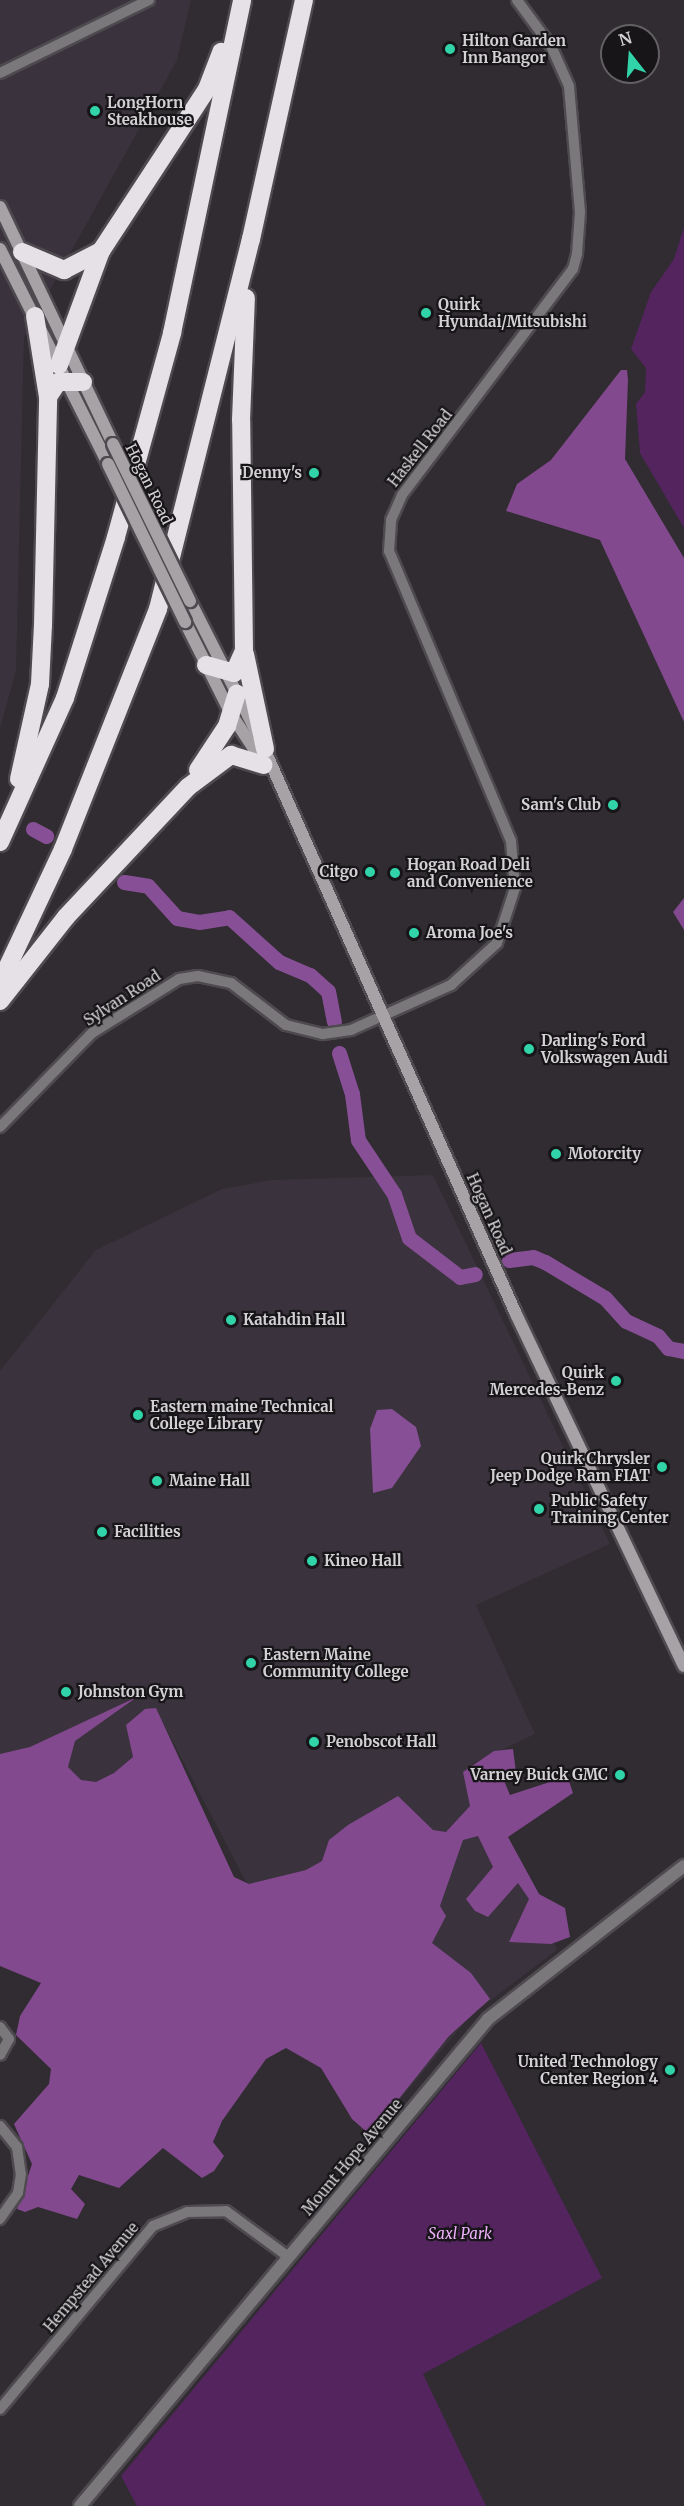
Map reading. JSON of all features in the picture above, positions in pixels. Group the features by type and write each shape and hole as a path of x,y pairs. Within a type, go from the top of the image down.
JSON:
{"highway":[{"path":"48,397 69,375 65,341 101,251 207,89 241,0"},
{"path":"0,842 65,698 116,537 172,333 241,0"},
{"path":"0,982 63,849 158,609 251,239 304,0"},
{"path":"0,1000 66,917 188,787 231,755 267,762 244,651 242,342 251,239"},
{"path":"22,252 64,270 101,251"},
{"path":"19,801 40,684 48,397 35,316"},
{"path":"206,665 227,675 238,671 244,651"},
{"path":"188,787 231,714 237,694"}],"main road":[{"name":"Hogan Road","path":"0,207 65,341 69,375 108,464 231,714 267,762"},
{"name":"Hogan Road","path":"0,249 69,375 113,444 237,694 385,1017 516,1314 684,1666"}],"street":[{"path":"0,73 149,0"},
{"name":"Haskell Road","path":"385,1017 474,969 497,943 515,888 511,842 389,551 391,520 402,495 573,268 577,254 580,212 569,86 551,46 517,0"},
{"name":"Sylvan Road","path":"0,1127 93,1033 179,979 198,976 231,983 304,1032 351,1030 385,1017"},
{"name":"Mount Hope Avenue","path":"80,2506 287,2256 488,2019 684,1866"},
{"path":"0,2027 9,2039 0,2055"},
{"path":"0,2126 17,2147 21,2174 18,2193 0,2219"},
{"name":"Hempstead Avenue","path":"0,2408 153,2226 187,2212 226,2211 287,2256"}],"shaded area":[{"path":"0,0 191,0 177,60 24,337 16,671 0,728"},
{"path":"621,370 627,370 628,380 625,459 684,558 684,722 600,540 506,511 517,484 551,460"},
{"path":"684,898 684,930 673,912"},
{"name":"Eastern Maine Community College","path":"433,1175 610,1544 476,1605 535,1734 472,1764 557,1950 471,2015 375,2129 162,1721 66,1900 0,1773 0,1371 96,1250 222,1189 272,1180"},
{"path":"392,1409 416,1427 421,1446 392,1488 373,1493 370,1429 377,1410"},
{"path":"137,1697 75,1741 68,1767 81,1780 96,1782 114,1773 133,1757 126,1725 145,1709 156,1708 234,1877 249,1884 306,1870 322,1861 329,1840 348,1825 398,1796 433,1830 446,1832 470,1806 463,1772 494,1751 513,1749 516,1772 503,1778 510,1795 562,1778 569,1781 573,1793 508,1837 539,1894 565,1908 570,1937 551,1944 509,1942 529,1899 518,1883 488,1917 475,1911 466,1899 493,1867 478,1836 463,1840 440,1906 446,1916 432,1943 471,1973 490,1999 449,2036 370,2135 352,2119 321,2068 286,2048 266,2059 222,2121 213,2142 224,2156 214,2171 202,2178 163,2148 119,2188 79,2175 71,2189 85,2204 77,2219 38,2207 25,2212 17,2209 32,2164 14,2124 49,2084 51,2069 16,2035 20,2016 41,1983 0,1966 0,1754 30,1747"}],"green space":[{"path":"684,227 684,528 640,453 636,404 645,392 646,368 631,349 651,292 674,259"},
{"name":"Saxl Park","path":"481,2043 602,2278 423,2374 486,2506 137,2506 121,2476"}],"waterway":[{"path":"33,829 46,836"},
{"path":"124,882 148,886 177,918 199,922 229,917 279,962 310,975 328,991 334,1021"},
{"path":"339,1053 352,1094 358,1140 394,1194 409,1238 460,1277 475,1274"},
{"path":"509,1260 533,1257 545,1262 605,1298 626,1321 658,1336 668,1348 684,1351"}],"place":[{"name":"Hilton Garden Inn Bangor","path":"450,49"},
{"name":"LongHorn Steakhouse","path":"95,111"},
{"name":"Quirk Hyundai/Mitsubishi","path":"426,313"},
{"name":"Denny's","path":"314,473"},
{"name":"Sam's Club","path":"613,805"},
{"name":"Citgo","path":"370,872"},
{"name":"Hogan Road Deli and Convenience","path":"395,873"},
{"name":"Aroma Joe's","path":"414,933"},
{"name":"Darling's Ford Volkswagen Audi","path":"529,1049"},
{"name":"Motorcity","path":"556,1154"},
{"name":"Katahdin Hall","path":"231,1320"},
{"name":"Quirk Mercedes-Benz","path":"616,1381"},
{"name":"Eastern maine Technical College Library","path":"138,1415"},
{"name":"Quirk Chrysler Jeep Dodge Ram FIAT","path":"662,1467"},
{"name":"Maine Hall","path":"157,1481"},
{"name":"Public Safety Training Center","path":"539,1509"},
{"name":"Facilities","path":"102,1532"},
{"name":"Kineo Hall","path":"312,1561"},
{"name":"Eastern Maine Community College","path":"251,1663"},
{"name":"Johnston Gym","path":"66,1692"},
{"name":"Penobscot Hall","path":"314,1742"},
{"name":"Varney Buick GMC","path":"620,1775"},
{"name":"United Technology Center Region 4","path":"670,2070"}]}
